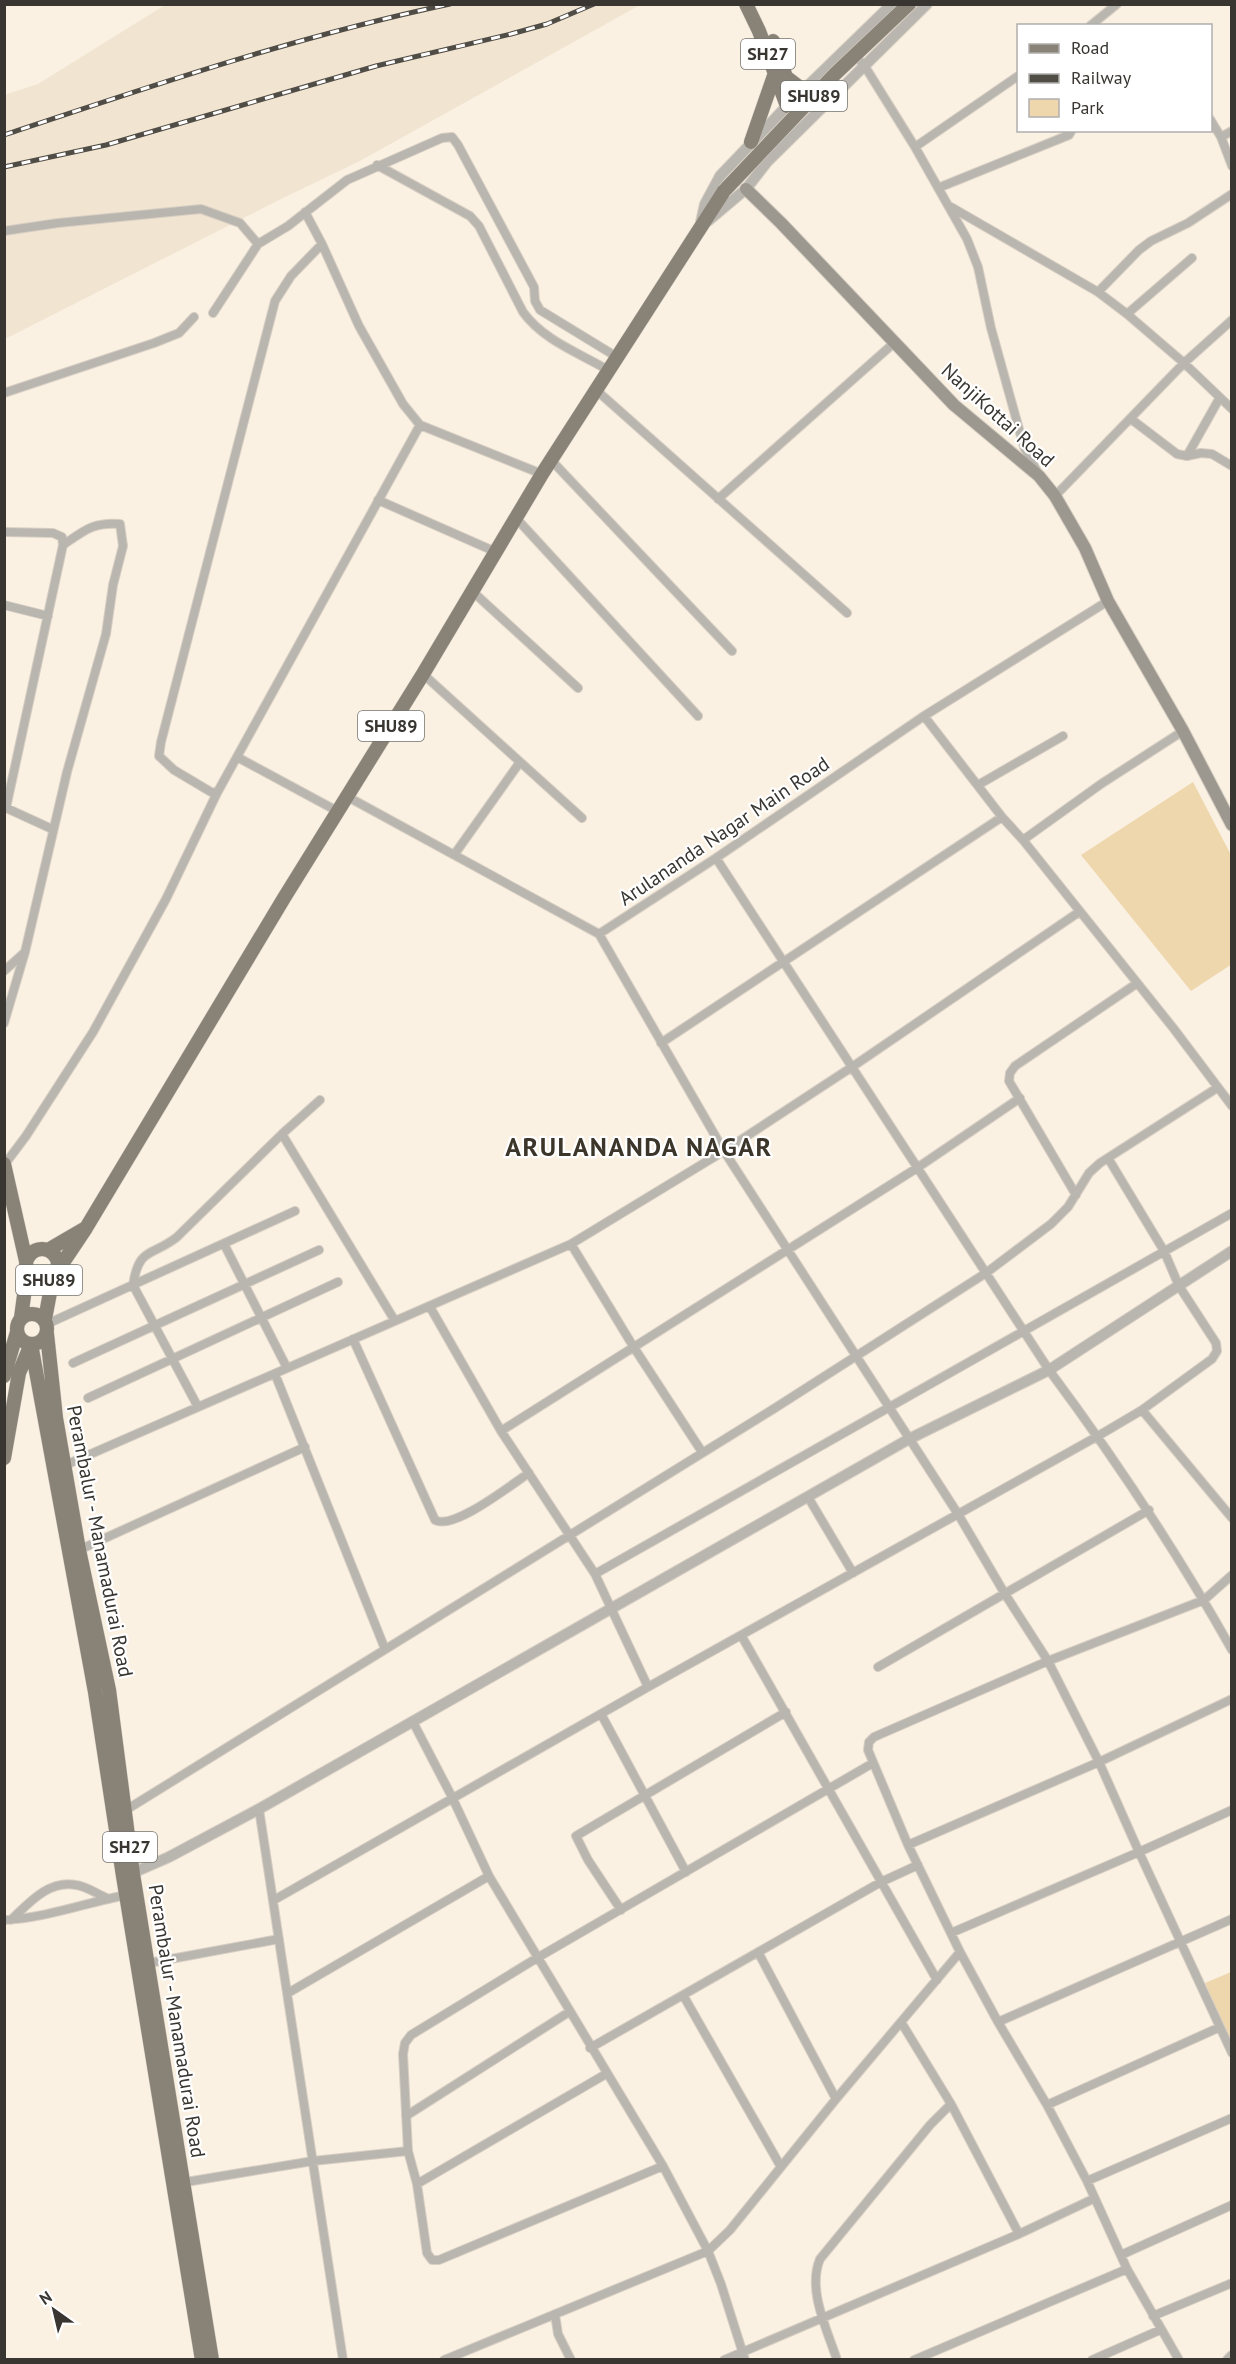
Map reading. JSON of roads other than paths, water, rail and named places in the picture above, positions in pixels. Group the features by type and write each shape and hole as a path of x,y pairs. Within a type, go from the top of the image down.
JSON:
{"main road":[{"name":"SH27","path":"746,4 759,31 787,106"},
{"name":"SH27","path":"755,4 774,43 786,77 803,90"},
{"name":"SHU89","path":"26,1267 39,1281 55,1273 86,1228 284,898 423,674 550,460 724,191 835,74 909,4"},
{"path":"751,142 775,73"},
{"name":"NanjiKottai Road","path":"746,189 954,405 1039,476 1055,496 1085,548 1108,601 1183,731 1232,825"},
{"path":"5,1164 26,1267"},
{"path":"14,1210 44,1249"},
{"name":"SHU89","path":"4,1376 21,1318 26,1267 30,1253 44,1249 86,1228"},
{"name":"SHU89","path":"44,1249 57,1260 46,1326"},
{"name":"SHU89","path":"21,1318 30,1313 41,1315 46,1326"},
{"path":"17,1332 22,1340 31,1344 40,1342 46,1326"},
{"name":"Perambalur - Manamadurai Road","path":"46,1326 59,1467 79,1550 102,1691 126,1810 128,1875 149,1963 154,2029"},
{"name":"SH27","path":"31,1344 59,1467 102,1691 128,1875 126,1895 154,2029 179,2183 202,2360"},
{"path":"4,1458 19,1372 31,1344"},
{"name":"Perambalur - Manamadurai Road","path":"179,2183 212,2360"}],"street":[{"path":"700,227 705,204 720,176 803,90 892,4"},
{"path":"700,227 746,189 767,162 927,4"},
{"path":"1092,24 1117,4"},
{"path":"847,48 864,65 915,147 950,206 978,267 991,328 1024,447 1039,476"},
{"path":"915,147 1017,77"},
{"path":"1212,122 1221,137 1232,166"},
{"path":"1221,137 1232,131"},
{"path":"938,188 1069,135 1071,132"},
{"path":"213,313 258,244 288,226 347,180 442,138 452,138 458,145 535,289 535,301 540,310 617,357"},
{"path":"377,165 470,216 479,226 530,322 541,332 608,370"},
{"path":"1098,292 1139,250 1151,241 1188,223 1232,194"},
{"path":"950,206 1098,292 1184,363 1232,409"},
{"path":"4,231 58,223 201,209 240,223 258,244"},
{"path":"305,212 359,326 403,404 420,425 542,474"},
{"path":"217,793 211,792 174,770 159,756 161,742 275,301 291,276 322,244"},
{"path":"1126,314 1192,258"},
{"path":"4,393 154,343 179,333 194,317"},
{"path":"1055,496 1184,363 1232,320"},
{"path":"718,498 894,343"},
{"path":"595,389 847,614"},
{"path":"1187,456 1219,399"},
{"path":"1131,419 1177,454 1187,456 1201,453 1212,454 1232,466"},
{"path":"5,1164 26,1136 93,1032 165,899 217,793 420,425"},
{"path":"550,460 732,651"},
{"path":"378,500 496,552"},
{"path":"516,518 698,716"},
{"path":"4,1023 25,952 52,829 90,683 106,634 113,585 123,546 120,524 104,523 90,527 63,545"},
{"path":"4,532 53,532 62,537 63,545 5,807 52,829"},
{"path":"472,591 578,688"},
{"name":"Arulananda Nagar Main Road","path":"599,934 716,858 924,716 1108,601"},
{"path":"4,605 48,616"},
{"path":"423,674 582,818"},
{"path":"924,716 1002,817 1023,840 1174,1029 1232,1106"},
{"path":"1023,840 1101,784 1183,731"},
{"path":"978,785 1063,736"},
{"path":"237,757 339,812"},
{"path":"454,855 520,762"},
{"path":"348,797 599,934 724,1151 958,1514 1048,1662 1099,1762 1218,2028 1232,2053"},
{"path":"661,1043 1002,817"},
{"path":"716,858 1049,1370 1149,1510 1232,1650"},
{"path":"59,1467 571,1244 724,1151 852,1067 1079,912"},
{"path":"4,971 25,952"},
{"path":"1076,1195 1009,1081 1010,1073 1015,1066 1136,984"},
{"path":"126,1810 986,1273 1051,1224 1068,1207 1089,1173 1108,1158 1217,1088"},
{"path":"501,1431 917,1168 1020,1098"},
{"path":"198,1407 133,1285 136,1267 140,1258 177,1237 320,1100"},
{"path":"282,1134 395,1321"},
{"path":"274,1900 452,1797 1098,1436 1143,1410 1212,1359 1217,1351 1216,1343 1179,1286 1164,1251 1108,1158"},
{"path":"46,1326 295,1211"},
{"path":"595,1574 1232,1213"},
{"path":"224,1244 287,1368"},
{"path":"571,1244 633,1346 702,1452"},
{"path":"73,1363 319,1250"},
{"path":"128,1875 169,1857 259,1809 909,1439 1049,1370 1232,1251"},
{"path":"88,1398 338,1282"},
{"path":"430,1307 501,1431 595,1574 648,1687"},
{"path":"353,1339 435,1520 445,1523 480,1507 529,1473"},
{"path":"275,1374 359,1589 385,1649"},
{"path":"1143,1410 1232,1518"},
{"path":"79,1550 305,1447"},
{"path":"808,1497 853,1573"},
{"path":"878,1667 1149,1510"},
{"path":"1179,2360 1127,2269 1087,2181 1047,2105 960,1952 908,1845 868,1750 869,1742 874,1737 1048,1662 1204,1600 1232,1575"},
{"path":"741,1635 937,1980"},
{"path":"908,1845 1099,1762 1232,1699"},
{"path":"621,1910 588,1860 576,1836 786,1712"},
{"path":"601,1714 686,1872"},
{"path":"413,1722 489,1876 590,2048 663,2166 708,2251 721,2283 743,2356"},
{"path":"663,2166 439,2260 432,2260 427,2253 417,2184 408,2151 403,2054 405,2043 411,2035 537,1958 873,1763"},
{"path":"259,1809 343,2360"},
{"path":"951,1933 1232,1810"},
{"path":"590,2048 881,1882 918,1865"},
{"path":"288,1993 489,1876"},
{"path":"8,1920 49,1887 76,1884 107,1899"},
{"path":"8,1920 30,1918 126,1895"},
{"path":"998,2022 1232,1919"},
{"path":"149,1963 279,1939"},
{"path":"758,1952 836,2099"},
{"path":"444,2360 708,2251 730,2230 836,2099 960,1952"},
{"path":"684,1995 780,2167"},
{"path":"406,2116 569,2012"},
{"path":"901,2022 951,2104 1019,2234"},
{"path":"1047,2105 1218,2028"},
{"path":"417,2184 606,2074"},
{"path":"837,2360 822,2316 815,2282 815,2270 820,2259 930,2126 951,2104"},
{"path":"1087,2181 1232,2118"},
{"path":"179,2183 313,2162 408,2151"},
{"path":"724,2360 743,2356 822,2316 1019,2234 1094,2199"},
{"path":"1121,2255 1232,2205"},
{"path":"914,2360 1127,2269"},
{"path":"1153,2316 1232,2283"},
{"path":"555,2314 558,2334 571,2360"},
{"path":"1092,2360 1160,2330"},
{"path":"1228,2360 1232,2356"}],"railway":[{"path":"4,135 170,80 281,47 450,4"},
{"path":"4,167 106,145 376,66 511,34 547,24 594,4"}],"district":[{"name":"ARULANANDA NAGAR","path":"639,1147"}]}
